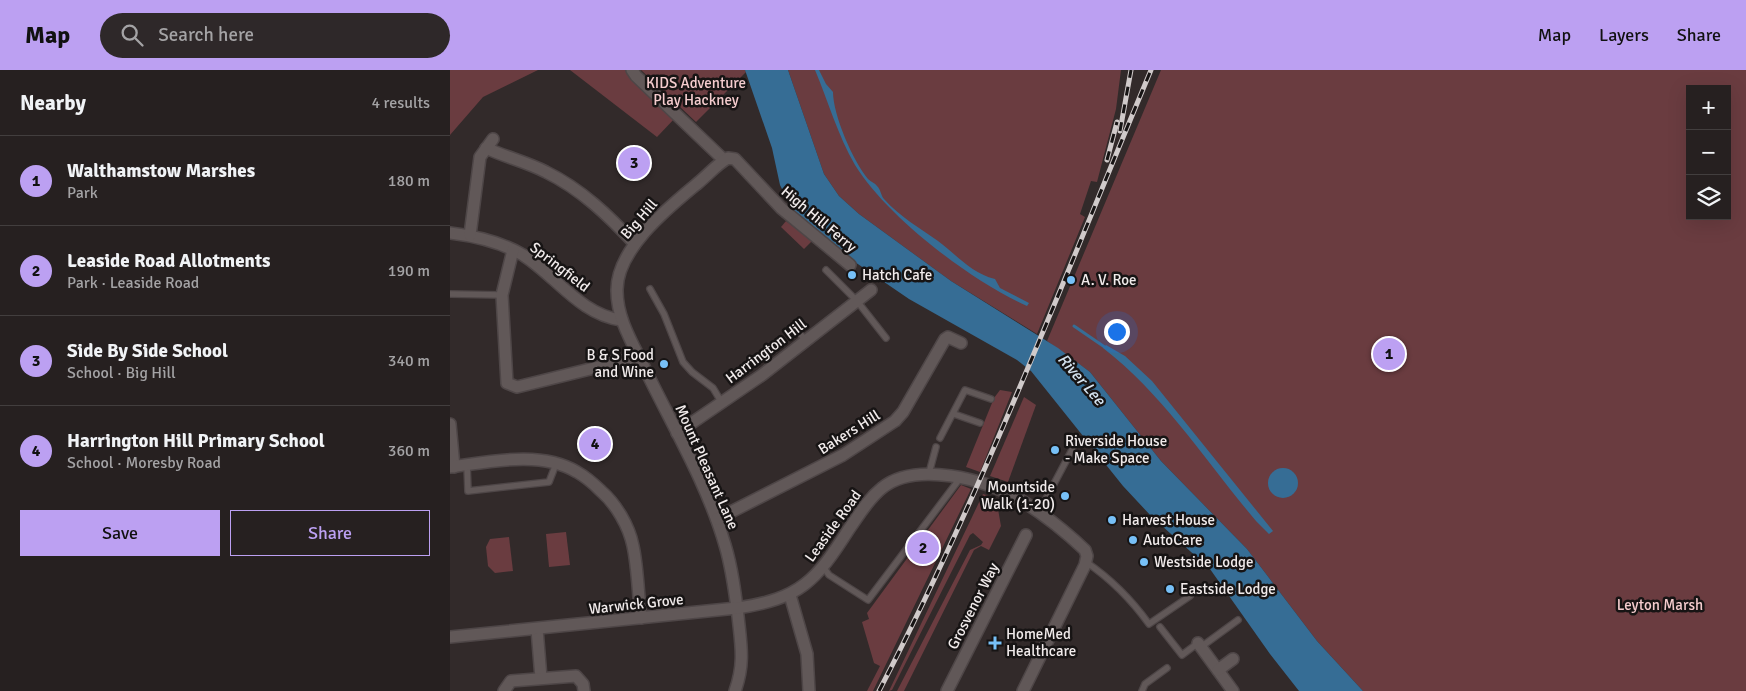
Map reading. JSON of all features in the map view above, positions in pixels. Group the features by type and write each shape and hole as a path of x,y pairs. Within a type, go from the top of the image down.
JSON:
{"street":[{"path":"632,70 724,160"},
{"path":"470,235 476,175 480,157 489,144 565,182 613,220 635,244"},
{"name":"High Hill Ferry","path":"724,160 735,159 781,208 850,265"},
{"name":"Big Hill","path":"621,320 616,289 620,272 635,244 663,213 724,160"},
{"name":"Springfield","path":"450,233 470,235 513,250 536,265 589,308 601,315 621,320"},
{"path":"513,250 502,295 507,383 516,387 639,357"},
{"name":"Harrington Hill","path":"677,433 722,402 871,290"},
{"name":"Mount Pleasant Lane","path":"621,320 717,519 730,562 737,608 742,666 735,691"},
{"name":"Bakers Hill","path":"717,519 843,455 894,421 903,412 945,339 948,337 961,343"},
{"path":"450,424 452,467 521,460 542,460 576,471 607,496 619,512 633,545 641,618"},
{"name":"Leaside Road","path":"737,608 767,603 790,595 824,568 859,514 879,491 898,479 929,473 961,477 1018,498 1039,512 1085,556"},
{"name":"Grosvenor Way","path":"947,691 1026,535"},
{"path":"1027,690 1085,556"},
{"path":"790,595 807,654 810,691"},
{"name":"Warwick Grove","path":"450,638 737,608"},
{"path":"537,629 541,678"},
{"path":"1199,645 1234,691"},
{"path":"1218,670 1233,659"},
{"path":"504,691 511,681 576,676 583,684 584,691"}],"lane":[{"path":"826,270 857,301 886,338"},
{"path":"650,290 664,314 684,362 692,372 714,388 722,402"},
{"path":"450,294 502,295"},
{"path":"797,330 806,340"},
{"path":"940,438 965,390 991,398"},
{"path":"954,414 980,423"},
{"path":"1039,512 1074,446"},
{"path":"929,473 936,447"},
{"path":"467,465 468,491 549,482 556,464"},
{"path":"824,568 829,575 868,600 961,477"},
{"path":"1085,556 1133,602 1149,624 1190,596"},
{"path":"1160,627 1182,655 1238,620"},
{"path":"1142,691 1145,684 1168,668"}],"green space":[{"path":"450,70 538,70 483,97 450,135"},
{"path":"570,70 628,70 676,117 657,137"},
{"name":"KIDS Adventure Play Hackney","path":"641,70 745,70 746,72 696,122"},
{"path":"788,70 1121,70 1116,109 1097,182 1091,181 1080,214 1085,217 1037,334 951,281 859,214 839,196 824,174"},
{"name":"Leyton Marsh","path":"1161,70 1746,70 1746,691 1363,691 1317,641 1247,549 1161,461 1090,372 1047,341"},
{"path":"786,221 812,241 804,249 781,227"},
{"path":"1000,390 1012,392 980,472 966,467 994,398"},
{"path":"1024,397 1036,405 1008,482 990,476"},
{"path":"961,485 971,489 873,691 867,691 880,666 874,663 862,622 869,619 867,613"},
{"path":"983,494 996,498 1001,526 989,550 981,546 974,550 904,691 897,691 970,550 981,545 983,542 973,533 970,535 892,690 889,691"},
{"path":"566,532 570,565 549,567 546,534"},
{"path":"509,537 513,571 495,573 488,566 486,547 490,539"}],"water":[{"name":"River Lee","path":"745,70 788,70 824,174 839,196 859,214 951,281 1058,348 1090,372 1161,461 1247,549 1317,641 1363,691 1299,691 1270,654 1210,569 1151,516 1123,486 1031,371 1017,360 909,299 833,247 792,213 780,185 772,148"},
{"path":"815,70 819,70 826,84 833,92 840,125 856,161 868,179 878,188 884,199 903,217 938,241 965,263 979,273 995,279 1000,288 1029,303 1027,306 981,281 932,246 909,226 869,185 849,154"},
{"path":"1106,345 1125,356 1152,381 1273,531 1269,534 1256,521 1165,408 1146,387 1103,348"},
{"path":"1283,468 1294,472 1298,483 1294,494 1283,498 1272,494 1268,483 1272,472"}],"waterway":[{"path":"1074,326 1106,348"}],"railway":[{"path":"1120,131 1131,70"},
{"path":"879,691 917,615 988,461 1151,70"},
{"path":"1107,160 1117,122"}],"place":[{"name":"Side By Side School","path":"634,163"},
{"name":"Hatch Cafe","path":"852,275"},
{"name":"A. V. Roe","path":"1071,280"},
{"name":"Walthamstow Marshes","path":"1389,354"},
{"name":"B & S Food and Wine","path":"664,364"},
{"name":"Harrington Hill Primary School","path":"595,444"},
{"name":"Riverside House - Make Space","path":"1055,450"},
{"name":"Mountside Walk (1-20)","path":"1065,496"},
{"name":"Harvest House","path":"1112,520"},
{"name":"AutoCare","path":"1133,540"},
{"name":"Leaside Road Allotments","path":"923,548"},
{"name":"Westside Lodge","path":"1144,562"},
{"name":"Eastside Lodge","path":"1170,589"},
{"name":"HomeMed Healthcare","path":"995,643"}]}
